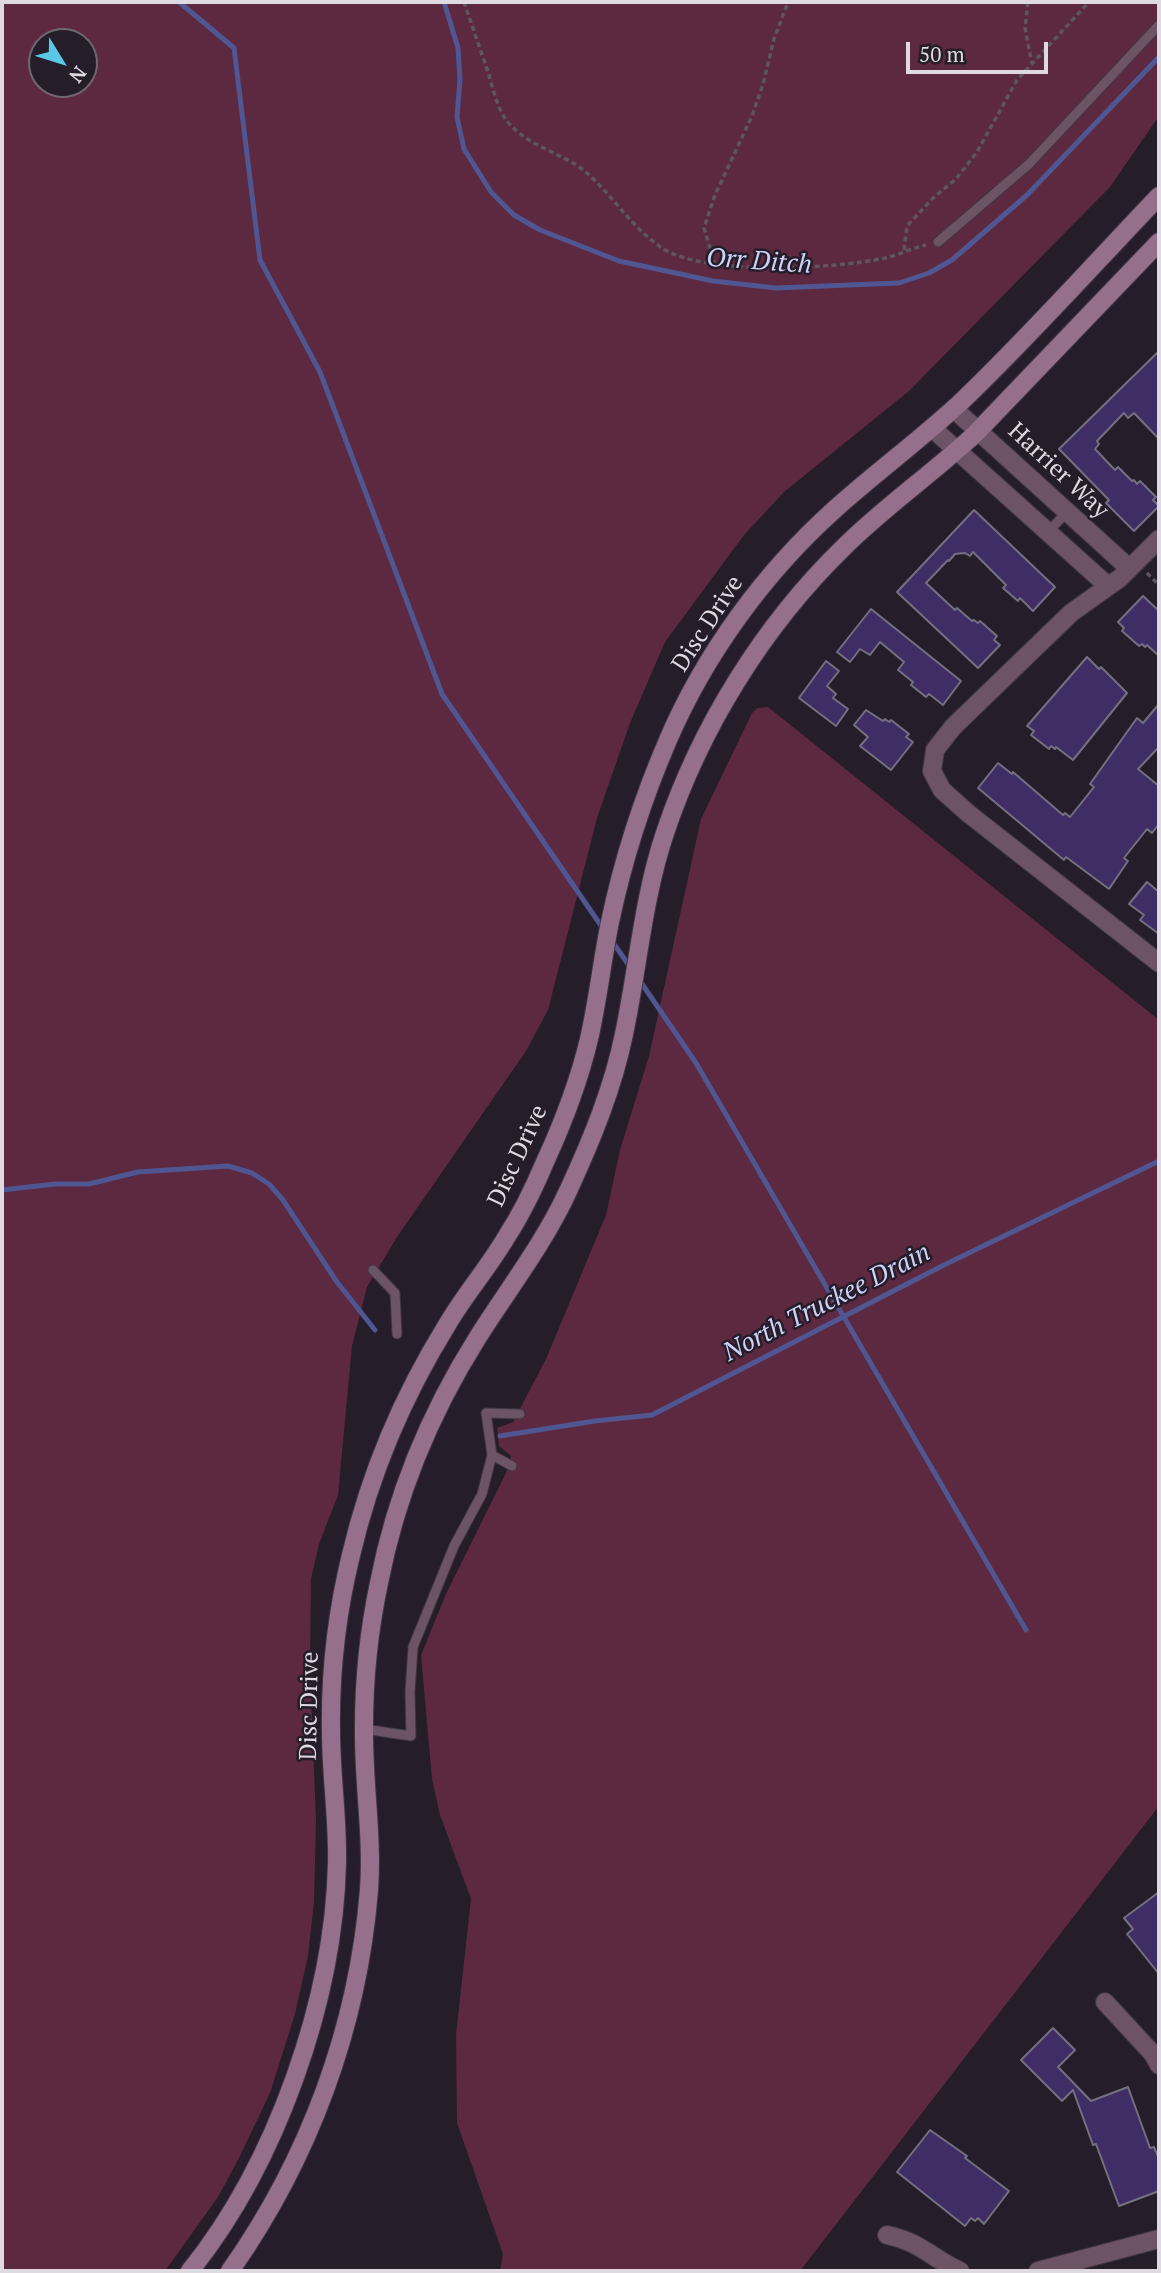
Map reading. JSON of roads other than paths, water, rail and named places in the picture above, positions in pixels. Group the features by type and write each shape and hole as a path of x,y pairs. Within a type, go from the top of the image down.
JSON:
{"main road":[{"name":"Disc Drive","path":"190,2271 229,2218 254,2175 295,2077 321,1983 329,1942 337,1862 330,1727 335,1646 349,1561 362,1509 378,1462 426,1361 447,1324 505,1241 527,1202 573,1094 587,1046 609,923 628,849 666,746 702,674 766,580 833,511 954,409 1159,196"},
{"path":"230,2271 263,2222 304,2143 336,2061 347,2021 369,1887 363,1728 369,1643 392,1525 407,1479 453,1379 549,1229 603,1110 623,1038 653,878 664,834 706,736 734,685 803,591 876,517 957,451 1159,242"}],"street":[{"name":"Harrier Way","path":"954,409 1129,568"},
{"path":"932,428 1108,586"},
{"path":"1159,539 1108,586 1071,613 953,727 935,750 932,771 942,790 1159,963"},
{"path":"1105,2002 1153,2054 1159,2065"},
{"path":"887,2235 903,2238 923,2247 960,2271"},
{"path":"1038,2271 1082,2266 1159,2239"}],"lane":[{"path":"938,242 1029,164 1159,25"},
{"path":"1048,532 1067,512"},
{"path":"373,1270 394,1293 397,1334"},
{"path":"363,1728 411,1736 413,1647 454,1546 482,1494 492,1455 486,1413 520,1414"},
{"path":"492,1455 512,1466"}],"waterway":[{"path":"179,2 234,48 260,260 320,372 442,694 604,930"},
{"name":"Orr Ditch","path":"444,2 458,48 460,80 457,117 464,149 491,192 514,215 540,230 619,261 713,281 776,288 899,283 929,273 952,260 1027,195 1159,57"},
{"path":"612,941 630,967"},
{"path":"640,981 696,1063 1026,1630"},
{"name":"North Truckee Drain","path":"500,1436 652,1415 944,1265 1159,1161"},
{"name":"North Truckee Drain","path":"2,1190 55,1184 89,1184 138,1172 228,1166 252,1173 269,1184 283,1200 337,1282 375,1330"}]}
